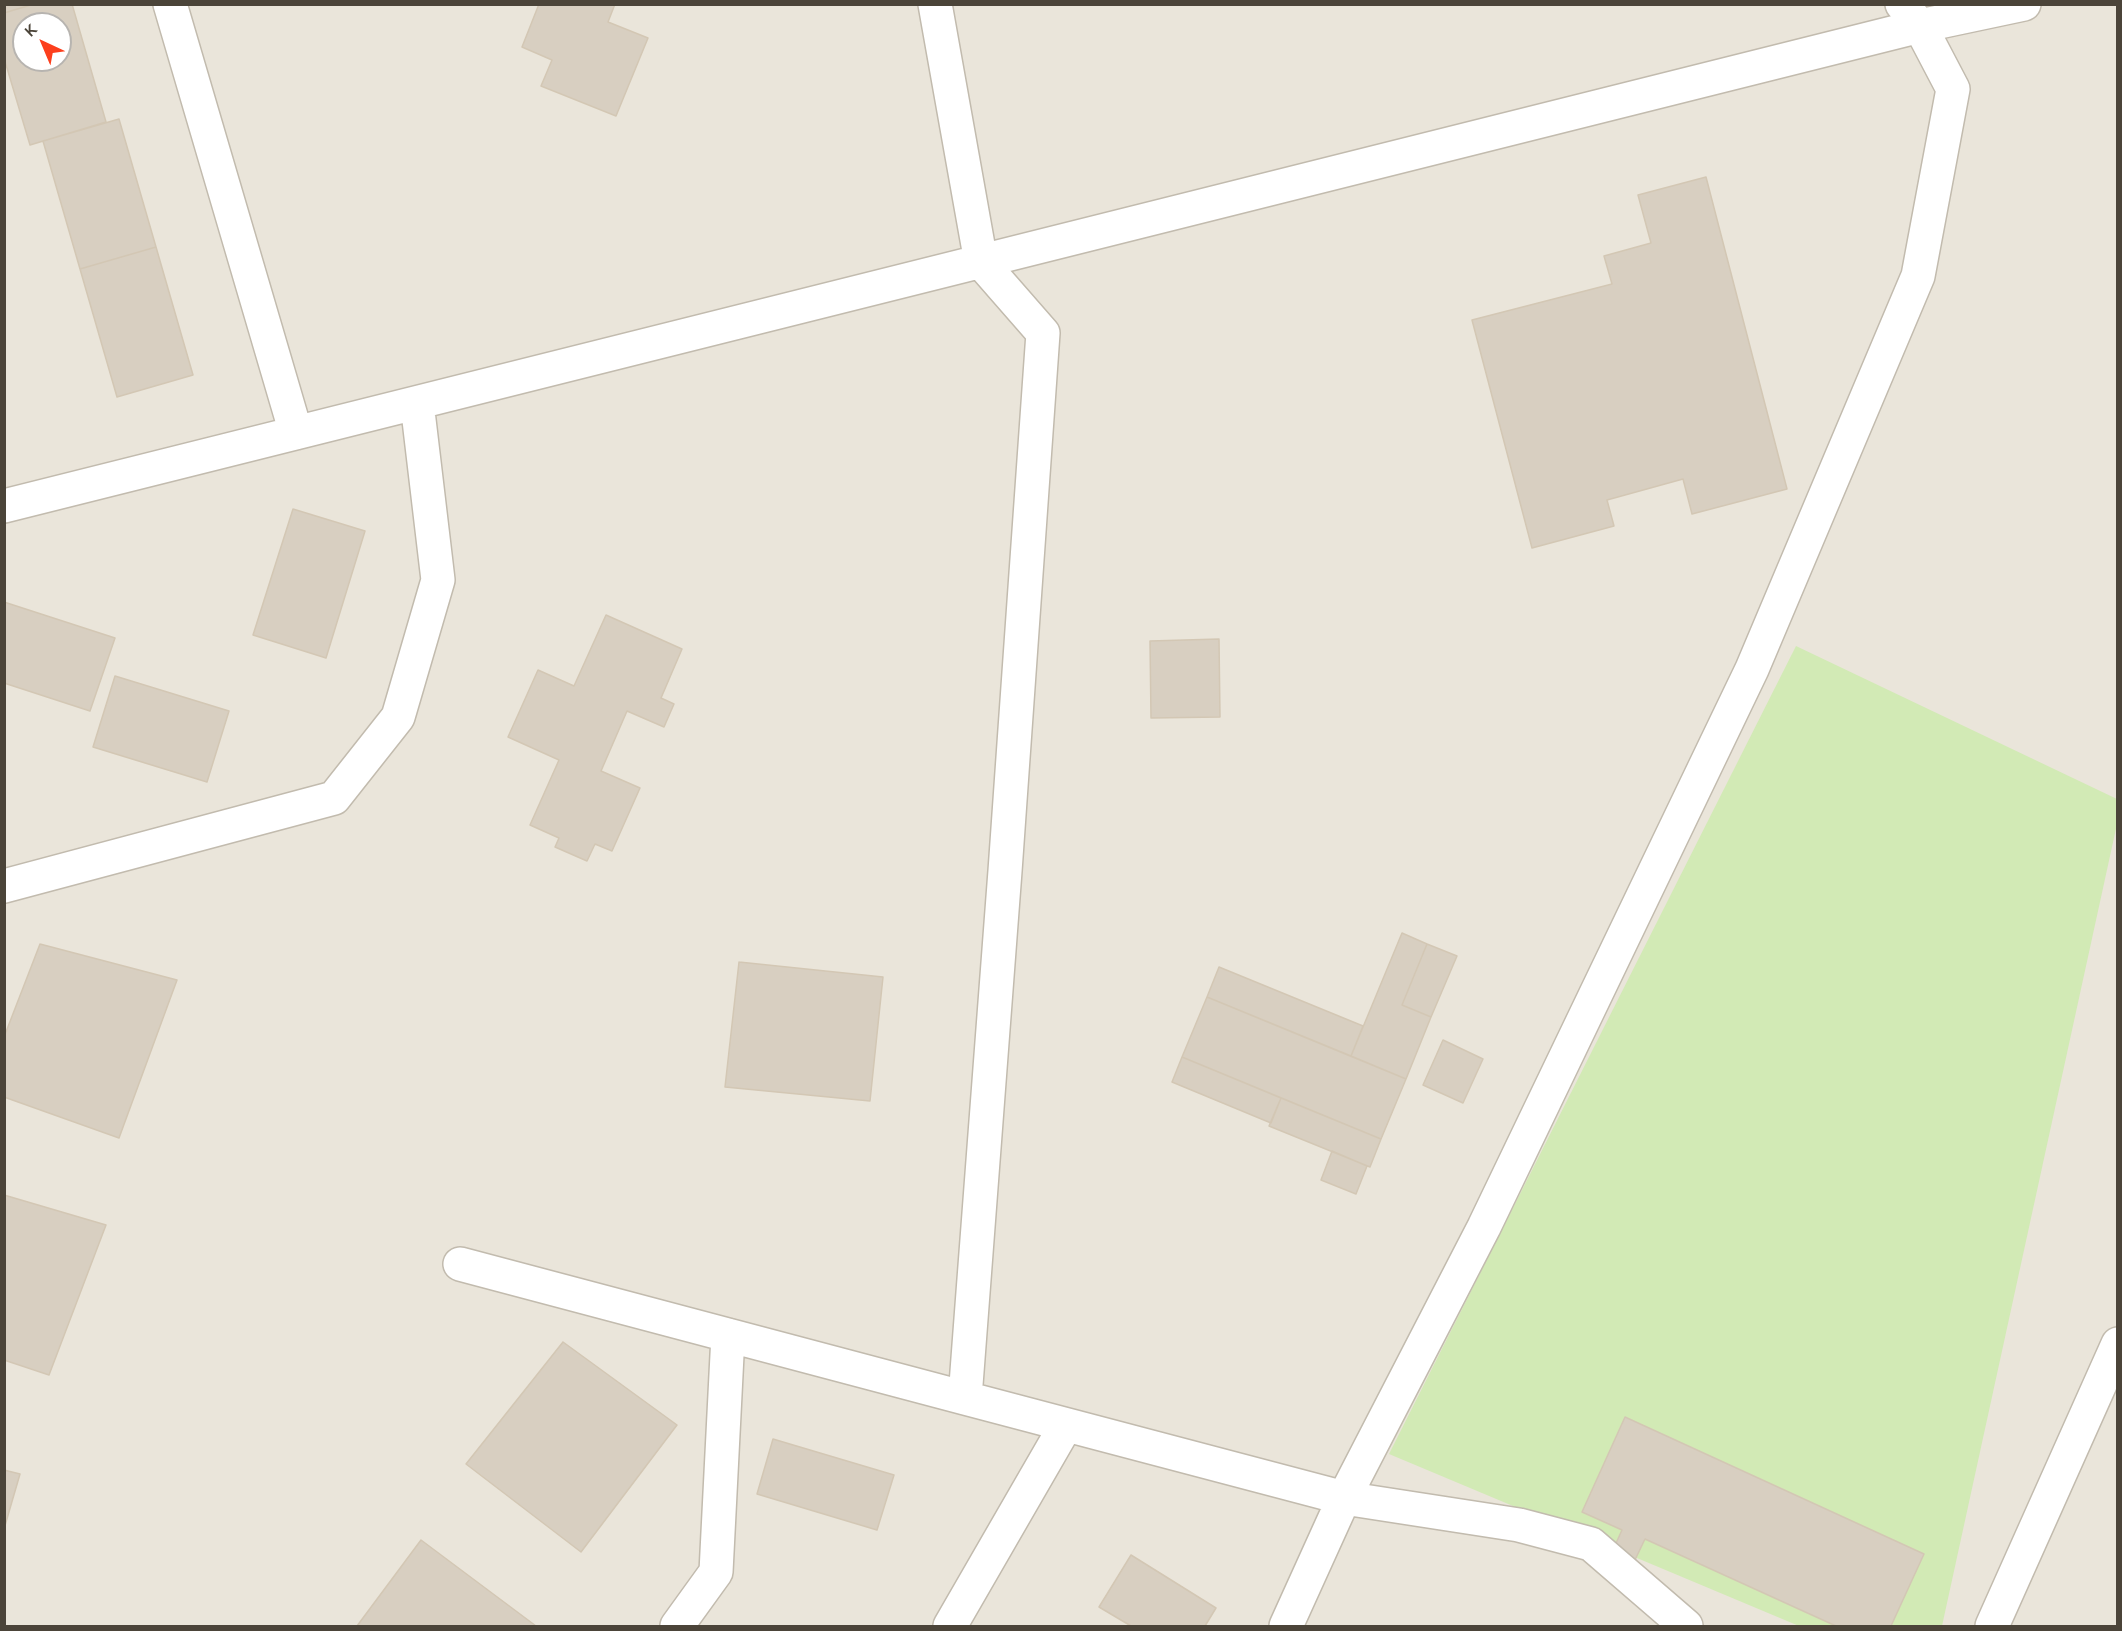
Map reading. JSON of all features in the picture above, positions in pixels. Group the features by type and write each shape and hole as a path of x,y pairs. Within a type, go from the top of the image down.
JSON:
{"street":[{"path":"170,4 296,433"},
{"path":"935,4 981,262 1043,333 965,1398"},
{"path":"4,506 981,262 1911,15 2024,4"},
{"path":"1286,1626 1344,1498 1484,1227 1752,669 1918,276 1953,89 1911,15"},
{"path":"4,886 333,798 398,717 438,580 417,403"},
{"path":"460,1264 1344,1498 1519,1525 1591,1544 1686,1626"},
{"path":"677,1626 716,1572 728,1335"},
{"path":"1992,1626 2118,1344"},
{"path":"950,1626 1066,1425"}],"shaded area":[{"path":"5,5 2117,5 2117,1626 5,1626"}],"green space":[{"path":"1796,646 2117,799 2117,824 1942,1626 1799,1626 1389,1454"}],"building":[{"path":"4,4 34,4 4,13"},
{"path":"34,4 72,4 106,122 30,145 4,58 4,13"},
{"path":"539,4 615,4 608,22 648,38 616,116 541,86 552,60 522,47"},
{"path":"119,119 156,247 80,269 43,141"},
{"path":"1706,177 1787,489 1692,514 1683,479 1607,500 1614,526 1532,548 1472,320 1612,284 1604,256 1651,243 1638,195"},
{"path":"156,247 193,375 117,397 80,269"},
{"path":"293,509 365,531 326,658 253,635"},
{"path":"4,602 115,638 90,711 4,683"},
{"path":"606,615 682,649 661,698 674,704 664,727 627,711 601,771 640,788 612,851 595,844 587,861 555,847 559,838 530,825 559,760 508,737 538,670 574,686"},
{"path":"1219,639 1220,717 1151,718 1150,641"},
{"path":"115,676 229,711 207,782 93,747"},
{"path":"1402,933 1427,944 1402,1005 1431,1017 1406,1079 1351,1056"},
{"path":"40,944 177,980 119,1138 4,1097 4,1037"},
{"path":"1427,944 1457,956 1431,1017 1402,1005"},
{"path":"739,962 883,977 870,1101 725,1087"},
{"path":"1219,967 1363,1026 1351,1056 1207,997"},
{"path":"1207,997 1406,1079 1381,1139 1182,1057"},
{"path":"1443,1040 1483,1059 1463,1103 1423,1085"},
{"path":"1182,1057 1281,1098 1271,1123 1172,1082"},
{"path":"1281,1098 1381,1139 1370,1167 1269,1126"},
{"path":"1332,1151 1367,1166 1356,1194 1321,1180"},
{"path":"4,1195 106,1225 49,1375 4,1360"},
{"path":"563,1342 677,1425 581,1552 466,1464"},
{"path":"1625,1417 1924,1554 1891,1626 1836,1626 1645,1539 1634,1562 1612,1552 1622,1530 1582,1512"},
{"path":"773,1439 894,1475 877,1530 757,1494"},
{"path":"4,1470 20,1474 4,1529"},
{"path":"421,1540 536,1626 357,1626"},
{"path":"1131,1555 1216,1608 1205,1626 1131,1626 1099,1607"}]}
